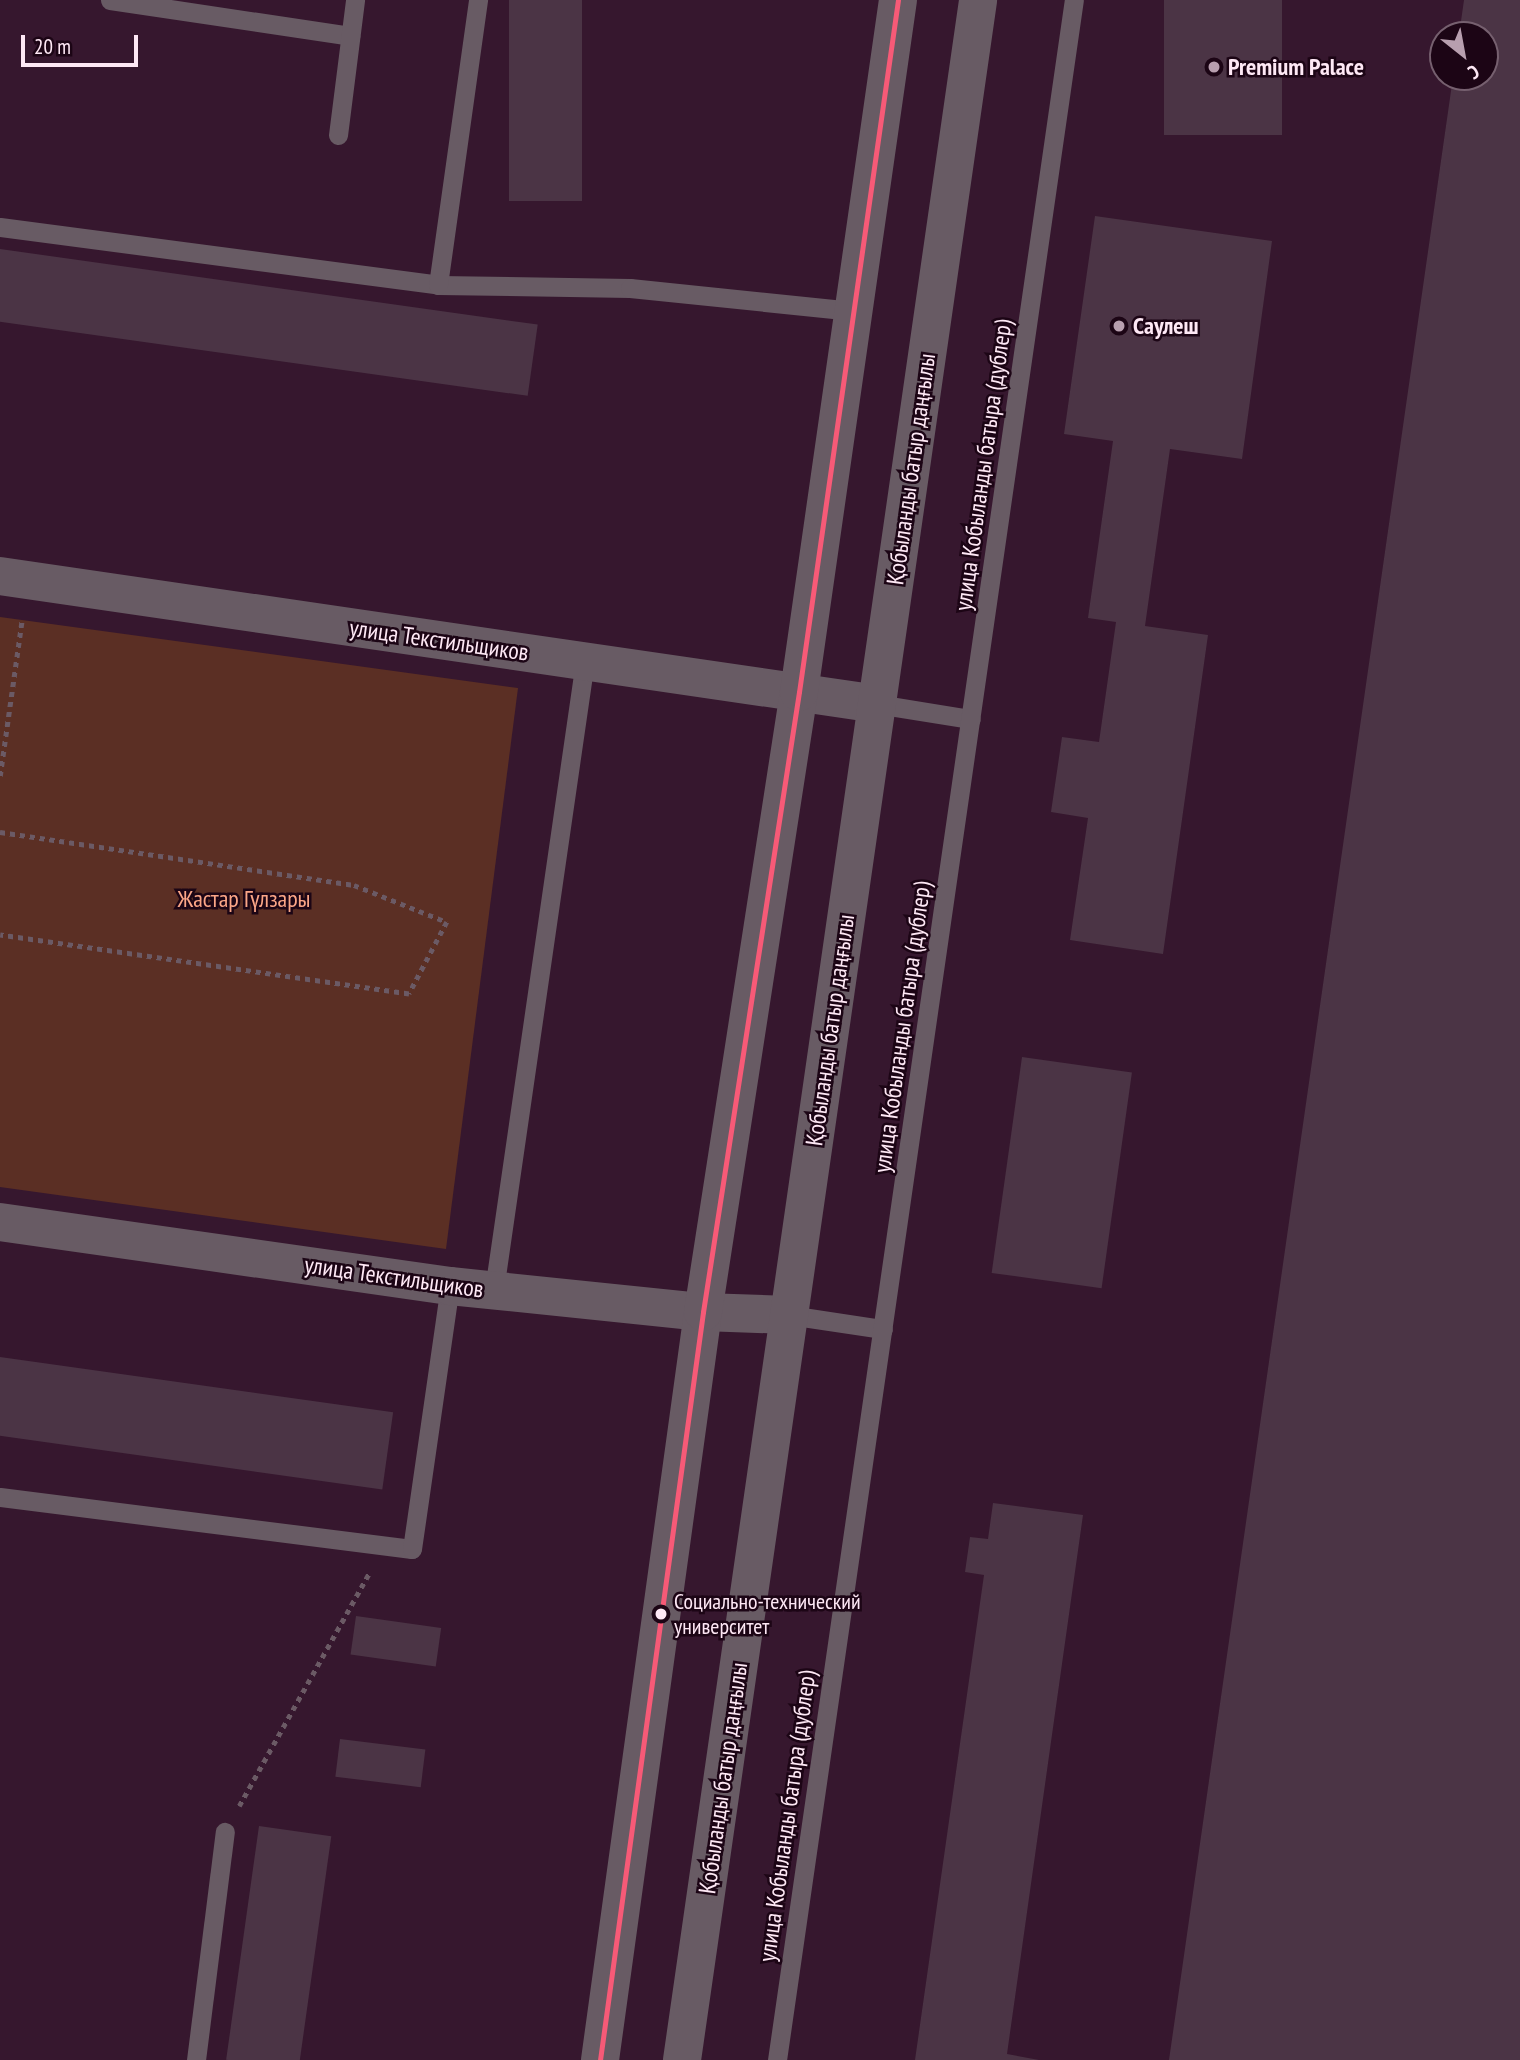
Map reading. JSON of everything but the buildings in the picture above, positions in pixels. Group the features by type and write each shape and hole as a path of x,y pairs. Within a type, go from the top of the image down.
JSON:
{"street":[{"path":"600,2060 704,1312 799,692 898,0"},
{"name":"Қобыланды батыр даңғылы","path":"682,2060 978,0"},
{"name":"улица Текстильщиков","path":"0,576 877,704"},
{"name":"улица Текстильщиков","path":"0,1222 450,1286 704,1312 789,1315"}],"lane":[{"path":"110,0 350,36"},
{"path":"338,135 355,0"},
{"path":"438,285 478,0"},
{"name":"улица Кобыланды батыра (дублер)","path":"777,2060 1074,0"},
{"path":"0,227 438,285 630,288 853,311"},
{"path":"494,1290 585,661"},
{"path":"877,704 971,719"},
{"path":"0,1497 412,1549 450,1286"},
{"path":"789,1315 883,1329"},
{"path":"195,2060 225,1832"}],"path":[{"path":"0,776 23,612"},
{"path":"0,832 354,885 447,922 409,994 0,935"},
{"path":"225,1832 384,1546"}],"green space":[{"name":"Жастар Гүлзары","path":"0,617 518,688 446,1249 0,1187"}],"transit line":[{"path":"600,2060 703,1312 799,692 898,0"}],"place":[{"name":"Premium Palace","path":"1214,67"},
{"name":"Саулеш","path":"1119,326"},
{"name":"Социально-технический университет","path":"661,1614"}]}
